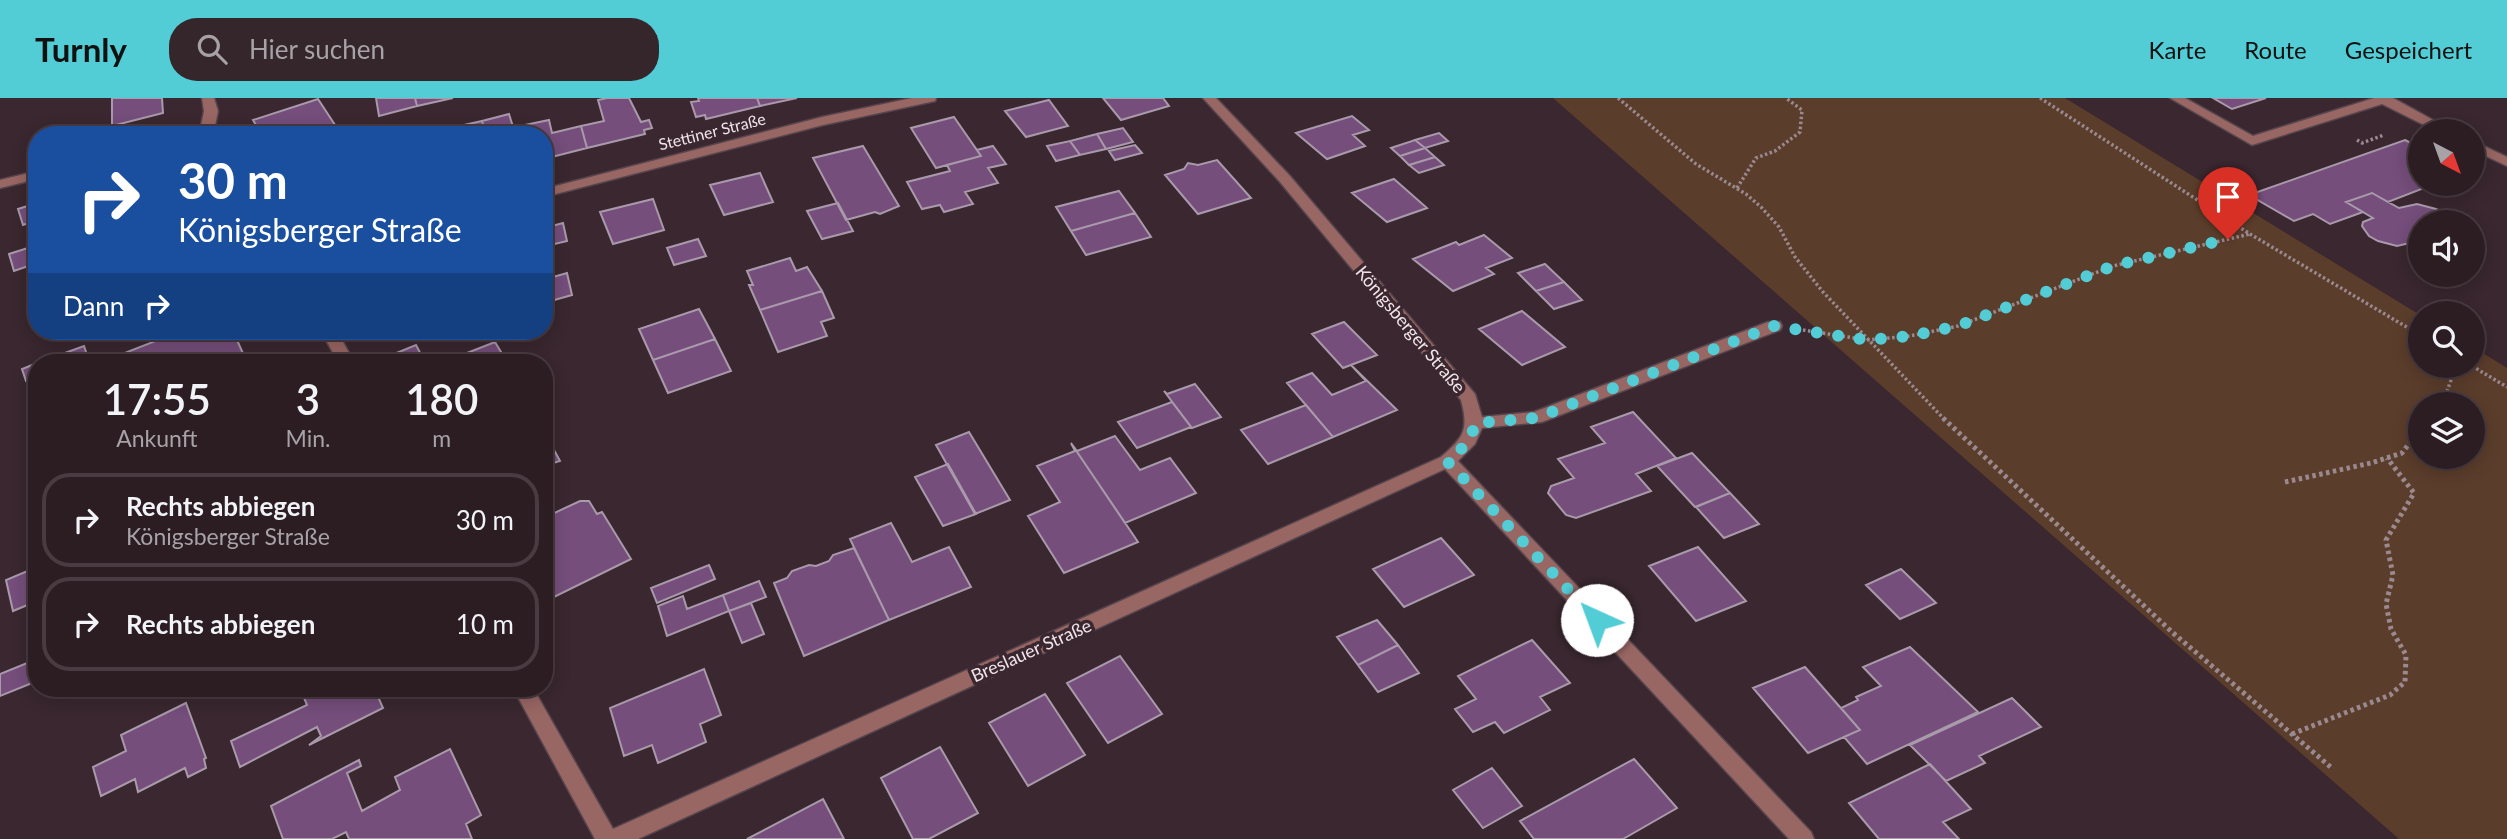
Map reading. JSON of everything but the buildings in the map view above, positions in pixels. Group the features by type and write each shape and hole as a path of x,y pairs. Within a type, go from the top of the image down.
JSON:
{"street":[{"path":"208,98 211,126"},
{"name":"Stettiner Straße","path":"553,191 822,121 930,98"},
{"name":"Königsberger Straße","path":"1209,98 1285,179 1469,398 1476,423"},
{"path":"2176,98 2252,141 2385,99 2423,119"},
{"path":"2485,151 2507,162"},
{"path":"0,184 28,177"},
{"path":"1774,326 1536,418 1476,423 1468,443 1447,461 1803,839"},
{"name":"Breslauer Straße","path":"615,839 1447,461"},
{"path":"528,697 607,839"}],"path":[{"path":"1618,98 1696,164 1737,188 1762,207 1779,227 1795,257 1867,340 1937,412 2172,632 2333,769"},
{"path":"1737,188 1756,158 1775,152 1800,132 1802,110 1786,98"},
{"path":"2040,98 2250,234 2408,328"},
{"path":"1774,326 1867,340 1910,336 1958,326 2113,266 2250,234"},
{"path":"2485,374 2507,387"},
{"path":"2285,482 2387,458 2402,453 2408,445"},
{"path":"2292,734 2390,695 2405,682 2406,655 2392,629 2386,604 2393,575 2386,540 2414,493 2387,458"}],"shaded area":[{"path":"1553,98 2065,98 2408,308 2408,378 2485,378 2485,354 2507,368 2507,839 2399,839"}],"route":[{"path":"1597,620 1447,461 1468,443 1476,423 1536,418 1774,326 1867,340 1910,336 1958,326 2113,266 2228,239"}]}
